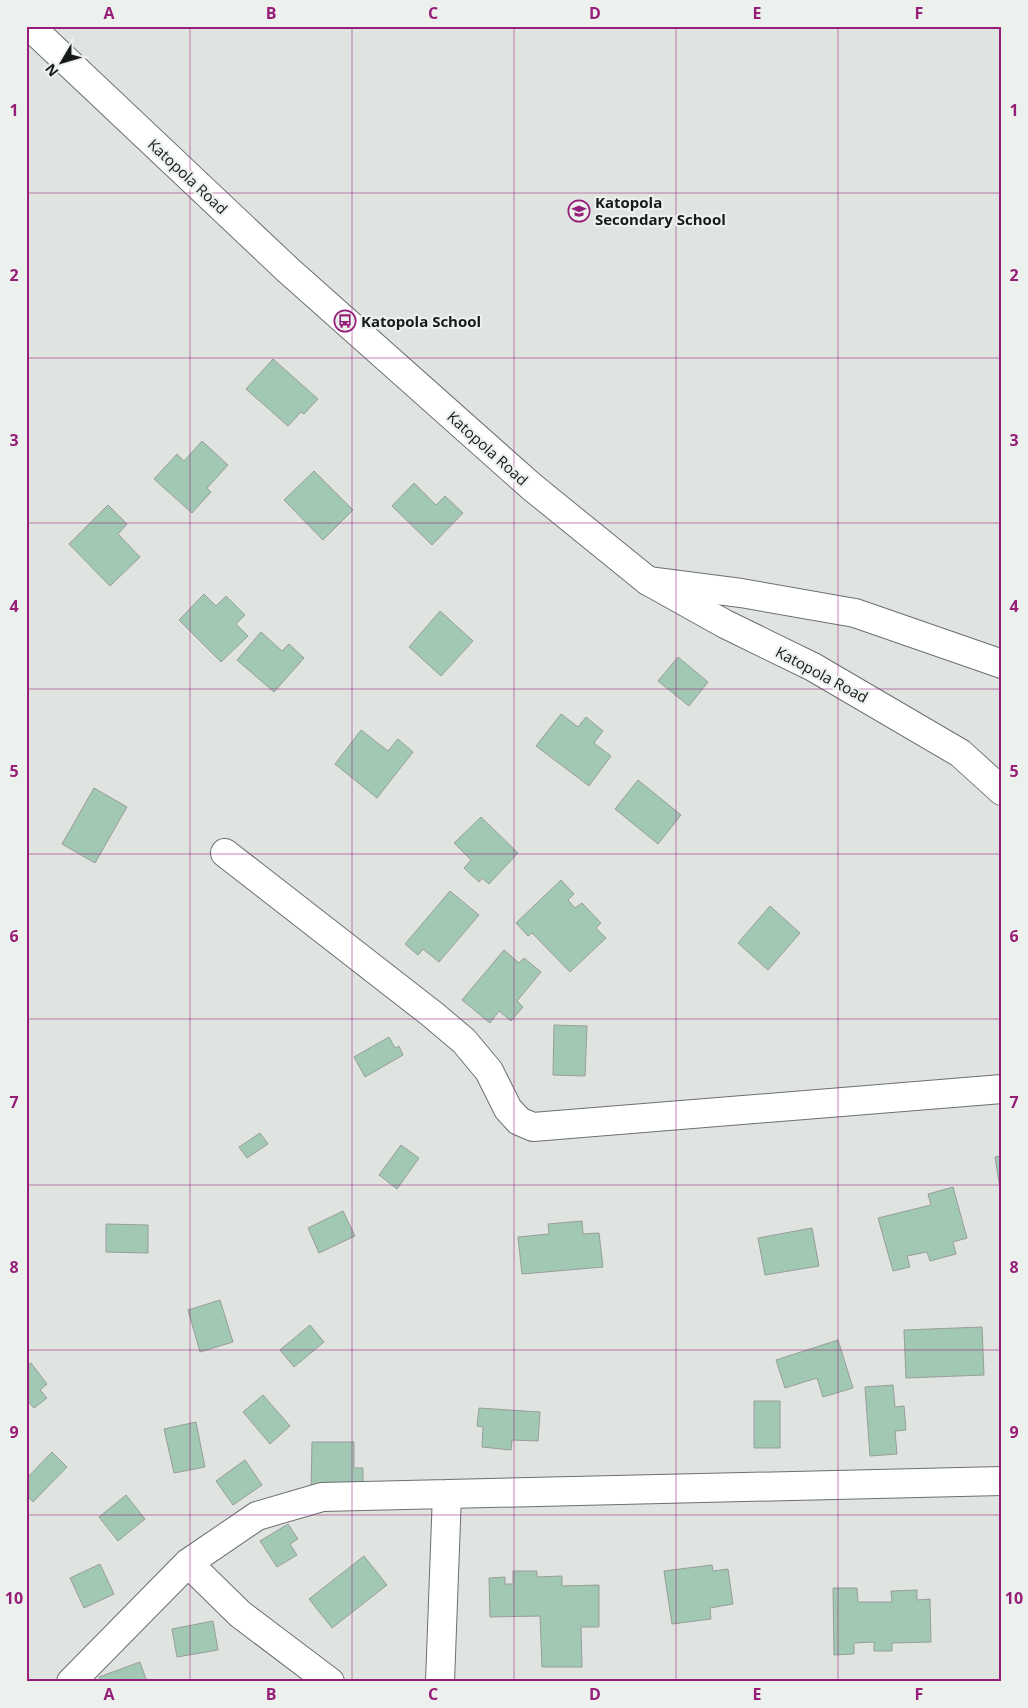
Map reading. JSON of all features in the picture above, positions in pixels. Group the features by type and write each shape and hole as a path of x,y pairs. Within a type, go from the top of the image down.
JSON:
{"street":[{"name":"Katopola Road","path":"33,26 38,34 288,270 532,487 648,581 725,624 813,667 960,752 1002,791"},
{"path":"648,581 741,592 855,613 1002,664"},
{"path":"225,853 464,1041 488,1071 508,1109 519,1121 533,1127 1002,1089"},
{"path":"71,1682 188,1563 257,1516 322,1497 1002,1481"},
{"path":"440,1682 447,1494"},
{"path":"188,1563 240,1614 330,1682"}],"building":[{"path":"273,359 318,399 304,414 301,412 288,426 246,389"},
{"path":"202,441 228,465 207,488 211,492 192,513 154,479 177,454 184,461"},
{"path":"314,471 353,510 323,540 284,500"},
{"path":"414,483 436,505 445,496 463,513 432,545 392,506"},
{"path":"108,505 127,524 118,534 140,557 110,586 69,544"},
{"path":"204,594 216,606 226,596 245,615 236,624 248,636 221,662 179,620"},
{"path":"440,611 473,641 441,676 409,647"},
{"path":"261,632 282,651 289,644 304,658 274,692 237,660"},
{"path":"678,657 708,682 689,706 658,681"},
{"path":"561,714 578,727 586,717 603,731 594,743 611,756 589,786 536,746"},
{"path":"361,730 388,751 398,739 413,752 377,798 335,764"},
{"path":"638,780 681,815 658,844 615,809"},
{"path":"94,788 127,807 95,863 62,844"},
{"path":"481,817 518,853 489,884 482,878 479,882 464,868 471,860 454,843"},
{"path":"561,880 574,894 568,900 575,908 582,903 601,923 596,928 606,938 570,972 532,933 528,936 516,923"},
{"path":"450,891 479,915 439,962 423,949 418,955 405,944"},
{"path":"770,906 800,933 768,970 738,943"},
{"path":"504,950 519,963 524,958 541,972 517,1001 523,1007 511,1021 499,1011 490,1023 462,1000"},
{"path":"554,1025 587,1026 585,1076 553,1075"},
{"path":"389,1037 395,1048 399,1046 403,1055 365,1077 354,1057"},
{"path":"260,1133 268,1144 247,1158 239,1147"},
{"path":"401,1145 419,1158 397,1189 379,1175"},
{"path":"1002,1156 1002,1195 1001,1195 995,1157"},
{"path":"953,1187 967,1238 953,1242 956,1254 930,1261 927,1252 907,1256 910,1267 893,1271 878,1218 931,1205 928,1194"},
{"path":"343,1211 355,1236 319,1253 308,1228"},
{"path":"582,1221 583,1234 599,1233 603,1267 522,1274 518,1237 549,1234 548,1224"},
{"path":"106,1224 148,1225 148,1253 106,1252"},
{"path":"812,1228 819,1266 765,1275 758,1238"},
{"path":"220,1300 233,1342 200,1352 188,1310"},
{"path":"310,1325 324,1342 294,1367 280,1350"},
{"path":"982,1327 984,1375 906,1378 904,1330"},
{"path":"838,1340 853,1388 823,1397 817,1378 785,1388 776,1360"},
{"path":"31,1363 47,1384 40,1390 47,1398 34,1408 26,1401 26,1367"},
{"path":"893,1385 895,1407 904,1406 906,1430 895,1431 897,1454 870,1456 865,1387"},
{"path":"263,1395 290,1426 270,1444 243,1412"},
{"path":"754,1401 780,1401 780,1448 754,1448"},
{"path":"479,1408 540,1412 538,1441 512,1440 511,1450 482,1447 483,1427 477,1426"},
{"path":"196,1422 205,1467 174,1473 164,1429"},
{"path":"312,1442 354,1442 354,1468 363,1468 363,1492 311,1490"},
{"path":"52,1452 67,1467 33,1502 26,1495 26,1479"},
{"path":"245,1460 262,1485 233,1505 216,1481"},
{"path":"126,1495 145,1519 118,1541 99,1517"},
{"path":"288,1524 298,1539 290,1544 297,1555 277,1567 260,1541"},
{"path":"364,1556 387,1585 332,1628 309,1599"},
{"path":"100,1564 114,1594 84,1608 70,1578"},
{"path":"712,1565 713,1571 728,1569 733,1604 710,1608 711,1619 672,1624 664,1571"},
{"path":"513,1571 537,1571 537,1577 562,1576 562,1586 599,1585 599,1627 581,1627 582,1667 542,1667 540,1616 490,1617 489,1578 505,1577 505,1584 513,1584"},
{"path":"833,1588 857,1588 858,1602 892,1602 891,1591 917,1590 917,1600 930,1599 931,1642 892,1643 892,1651 874,1651 874,1642 854,1643 854,1654 834,1655"},
{"path":"213,1621 218,1650 177,1657 172,1629"},
{"path":"140,1662 147,1682 101,1682 99,1677"}],"place":[{"name":"Katopola Secondary School","path":"579,211"},
{"name":"Katopola School","path":"345,321"}]}
